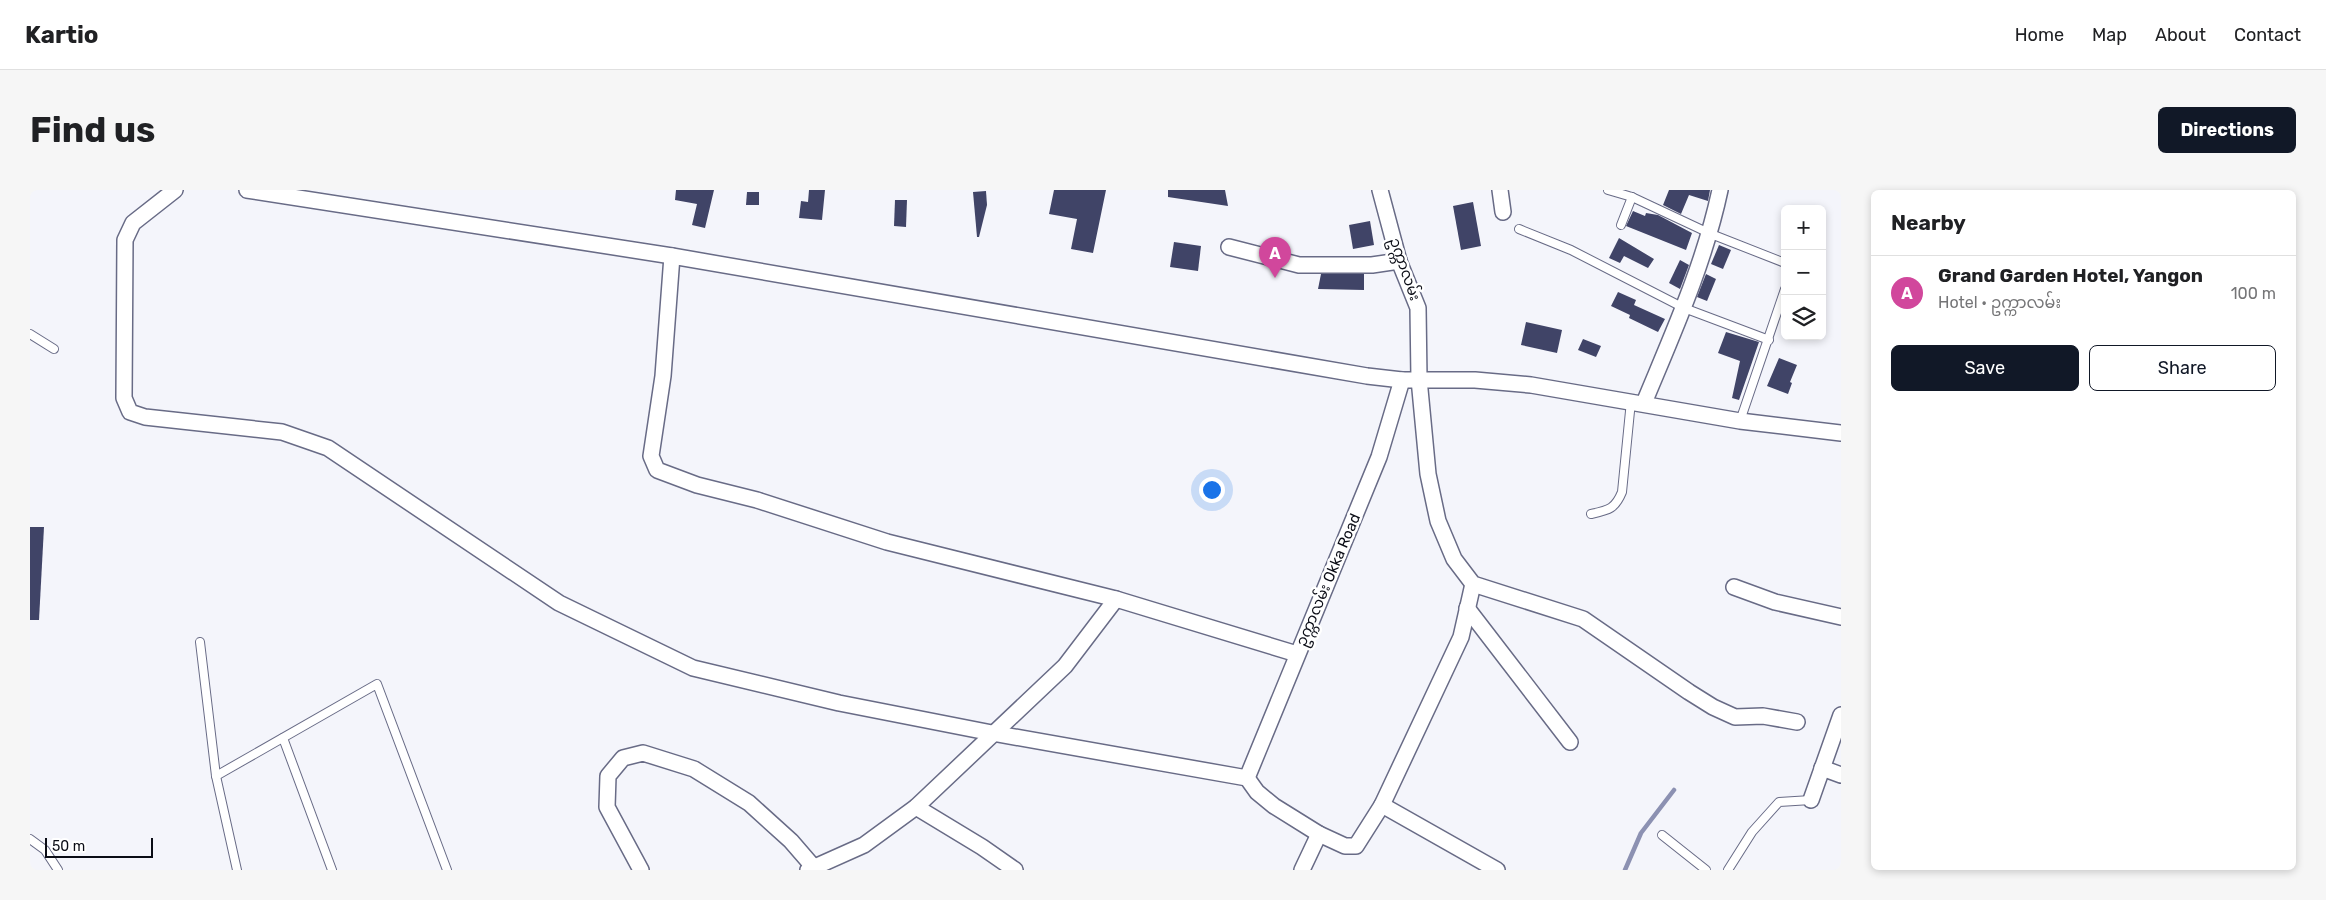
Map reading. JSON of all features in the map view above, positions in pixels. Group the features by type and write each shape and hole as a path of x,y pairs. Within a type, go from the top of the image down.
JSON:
{"street":[{"path":"175,190 133,223 125,240 124,398 130,412 145,417 282,432 328,448 559,603 693,668 839,703 992,733 1247,778 1257,792 1274,806 1319,834 1346,846 1356,846 1382,805 1460,637 1473,584 1583,619 1689,692 1735,717 1763,716 1797,722"},
{"path":"247,190 672,256 1357,374 1402,380 1419,379 1531,385 1740,421 1841,433"},
{"name":"ဥက္ကာလမ်း","path":"1380,190 1399,261 1418,308 1419,379 1428,474 1438,521 1454,559 1473,584"},
{"path":"1500,190 1503,212"},
{"path":"1637,402 1684,308 1711,234 1720,190"},
{"path":"1229,247 1299,265 1372,265 1399,261"},
{"path":"672,256 663,376 651,456 657,470 697,485 757,500 887,542 1116,600 1297,654"},
{"name":"ဥက္ကာလမ်း Okka Road","path":"1247,778 1379,457 1402,380"},
{"path":"1734,587 1775,602 1841,617"},
{"path":"641,870 607,807 608,776 623,758 643,753 694,769 748,803 791,841 813,869 864,845 916,807 992,733 1065,666 1116,600"},
{"path":"1467,608 1570,742"},
{"path":"1811,800 1841,715"},
{"path":"1822,768 1841,775"},
{"path":"1382,805 1497,870"},
{"path":"916,807 1015,870"},
{"path":"1302,870 1319,834"}],"lane":[{"path":"1608,190 1632,198 1711,234 1781,260"},
{"path":"1622,226 1632,198"},
{"path":"1519,229 1571,250 1684,308 1769,340"},
{"path":"1740,421 1783,295"},
{"path":"30,334 54,349"},
{"path":"1591,514 1606,511 1617,504 1622,492 1637,402"},
{"path":"200,642 216,776 237,870"},
{"path":"216,776 377,684 447,870"},
{"path":"283,738 332,870"},
{"path":"1728,870 1752,832 1779,802 1811,800"},
{"path":"1662,835 1706,870"},
{"path":"30,839 44,850 58,870"}],"building":[{"path":"676,190 714,190 705,228 692,225 697,204 675,200"},
{"path":"809,190 825,190 822,220 799,218 801,201 808,202"},
{"path":"1054,190 1106,190 1093,253 1071,249 1077,219 1049,214"},
{"path":"1168,190 1225,190 1228,206 1168,197"},
{"path":"1669,190 1710,190 1708,201 1689,195 1681,214 1663,205"},
{"path":"986,191 987,205 979,237 977,237 973,192"},
{"path":"747,192 759,192 759,205 746,205"},
{"path":"895,200 907,200 906,227 894,226"},
{"path":"1473,202 1481,246 1461,250 1453,206"},
{"path":"1633,211 1645,216 1646,213 1658,215 1692,233 1686,250 1626,226"},
{"path":"1370,221 1374,245 1353,249 1349,225"},
{"path":"1619,238 1654,259 1648,268 1624,256 1620,263 1609,258"},
{"path":"1174,242 1201,246 1198,271 1170,267"},
{"path":"1719,245 1731,250 1723,269 1711,264"},
{"path":"1680,260 1689,265 1680,289 1669,283"},
{"path":"1321,274 1364,274 1364,290 1318,289"},
{"path":"1706,274 1716,279 1707,301 1697,297"},
{"path":"1618,292 1636,300 1634,305 1665,319 1658,332 1629,318 1630,315 1611,306"},
{"path":"1526,322 1562,330 1557,353 1521,345"},
{"path":"1726,332 1759,342 1739,400 1732,398 1740,361 1718,353"},
{"path":"1583,339 1601,346 1596,357 1578,350"},
{"path":"1779,358 1797,365 1790,382 1792,383 1788,394 1767,386"},
{"path":"30,527 44,527 39,620 30,620"}],"waterway":[{"path":"1625,870 1641,833 1674,790"}],"place":[{"name":"Grand Garden Hotel, Yangon","path":"1275,278"}]}
